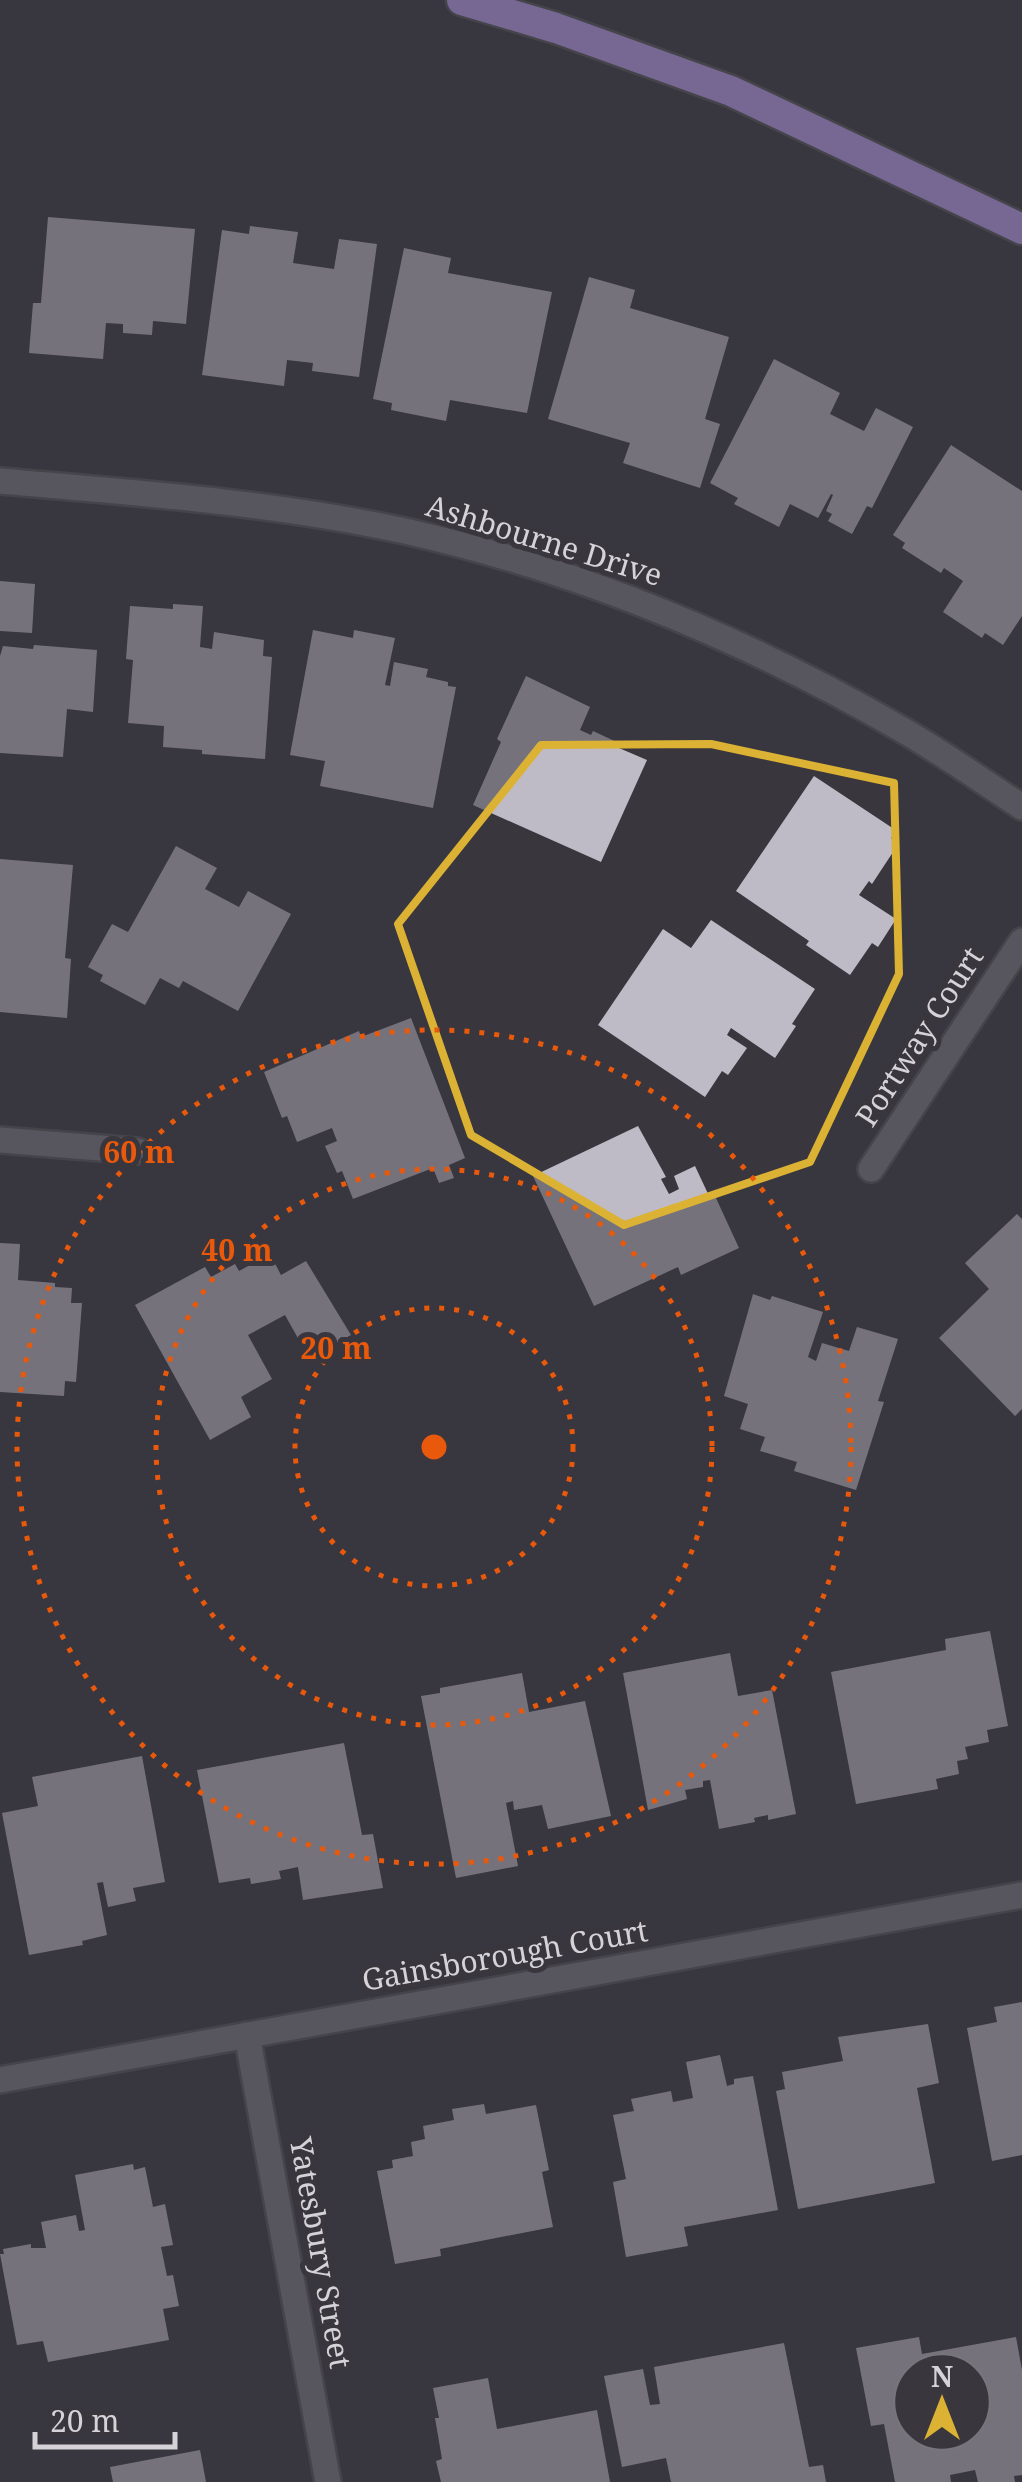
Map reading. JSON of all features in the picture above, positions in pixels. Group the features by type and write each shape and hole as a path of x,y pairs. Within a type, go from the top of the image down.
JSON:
{"highway":[{"path":"462,0 556,28 731,91 1022,229"}],"street":[{"name":"Ashbourne Drive","path":"0,481 258,505 406,532 550,571 662,612 772,659 904,730 1022,807"},
{"name":"Portway Court","path":"871,1170 1022,941"},
{"path":"0,1140 137,1151"},
{"name":"Gainsborough Court","path":"0,2080 1022,1895"},
{"name":"Yatesbury Street","path":"247,2036 328,2482"}],"highlighted area":[{"path":"711,744 894,783 899,974 810,1162 624,1225 471,1135 398,924 541,745"}],"building":[{"path":"48,217 195,229 186,324 153,321 152,335 123,333 123,324 106,323 103,359 29,353 33,303 41,303"},
{"path":"250,226 298,232 293,263 334,269 339,239 377,244 359,377 312,371 313,363 287,360 284,386 202,375 222,230 249,234"},
{"path":"404,248 451,258 448,273 552,292 527,413 450,400 446,421 391,410 392,403 373,399"},
{"path":"589,277 635,290 630,308 729,337 705,419 720,424 700,488 623,463 630,443 548,419"},
{"path":"774,359 840,393 830,414 864,431 876,408 913,427 872,508 867,506 852,534 828,521 832,514 826,511 831,494 818,518 790,504 779,527 734,504 738,498 710,483"},
{"path":"951,445 1022,491 1022,616 1003,645 985,633 982,638 943,612 963,581 944,568 941,573 902,548 905,543 893,535"},
{"path":"0,581 35,584 32,633 0,631"},
{"path":"173,604 203,606 200,647 212,649 214,632 264,640 263,656 272,657 265,759 163,747 164,726 128,723 133,660 126,659 130,606 173,609"},
{"path":"313,630 353,638 354,630 395,638 385,685 390,686 394,662 428,669 426,677 456,687 433,808 320,786 325,761 290,755"},
{"path":"34,645 97,650 93,712 67,709 63,757 0,753 3,646 33,649"},
{"path":"526,676 590,707 580,730 591,735 593,731 647,760 601,862 473,805"},
{"path":"814,776 897,831 891,838 899,843 872,884 869,881 859,895 896,919 878,947 872,943 850,975 806,945 809,941 736,891"},
{"path":"176,846 217,868 205,889 239,907 248,891 291,914 238,1011 183,981 179,988 160,978 145,1005 100,981 103,975 88,967 112,924 128,932"},
{"path":"0,859 73,865 65,958 71,959 67,1018 0,1012"},
{"path":"711,920 815,989 775,1058 731,1028 727,1035 747,1048 728,1075 722,1071 705,1097 598,1025 663,929 691,948"},
{"path":"411,1018 465,1158 449,1165 454,1178 439,1183 433,1168 353,1199 342,1171 337,1173 325,1146 337,1141 332,1128 297,1142 287,1116 282,1118 264,1072 359,1031 361,1037"},
{"path":"638,1126 666,1177 661,1179 669,1194 679,1189 674,1176 695,1166 710,1198 715,1196 739,1248 681,1275 678,1267 594,1306 533,1176"},
{"path":"1017,1214 1022,1219 1022,1409 1015,1416 939,1338 989,1289 965,1263"},
{"path":"0,1243 20,1244 18,1280 72,1288 71,1303 82,1303 76,1382 65,1381 64,1396 0,1392"},
{"path":"270,1254 281,1275 306,1261 351,1335 309,1358 285,1315 248,1335 272,1379 241,1397 251,1417 210,1440 135,1305 205,1267 211,1277 235,1264 239,1271"},
{"path":"753,1294 823,1312 808,1357 816,1361 822,1343 849,1351 857,1327 898,1339 878,1401 884,1402 856,1490 794,1471 797,1462 760,1451 765,1437 740,1429 748,1404 724,1396"},
{"path":"990,1631 1008,1726 987,1730 989,1742 965,1747 968,1759 957,1761 959,1774 936,1779 938,1789 856,1804 831,1672 946,1650 945,1639"},
{"path":"730,1653 738,1696 772,1690 796,1814 768,1820 768,1815 754,1818 755,1822 719,1829 710,1780 703,1781 703,1787 685,1790 687,1799 648,1810 623,1673"},
{"path":"522,1673 529,1712 585,1701 611,1816 548,1829 542,1805 514,1810 513,1801 506,1803 518,1866 456,1878 421,1696 440,1693 440,1688"},
{"path":"344,1743 362,1835 373,1834 383,1888 303,1900 298,1867 279,1871 281,1879 251,1884 250,1878 219,1883 197,1770"},
{"path":"142,1756 165,1882 133,1888 136,1901 108,1907 103,1882 97,1883 107,1935 82,1941 83,1945 29,1955 2,1813 38,1806 32,1777"},
{"path":"1022,2002 1022,2155 992,2161 967,2028 997,2022 994,2007"},
{"path":"928,2024 939,2083 917,2088 935,2183 798,2209 776,2091 785,2089 782,2072 843,2061 838,2037"},
{"path":"720,2055 727,2086 734,2084 734,2079 753,2076 778,2210 684,2227 688,2246 626,2257 613,2182 626,2179 613,2115 634,2111 631,2099 671,2091 673,2102 693,2098 686,2062"},
{"path":"484,2104 486,2114 536,2105 549,2170 542,2172 553,2227 440,2249 441,2256 395,2264 377,2171 393,2168 392,2160 413,2156 411,2142 425,2139 423,2126 454,2120 452,2109"},
{"path":"133,2164 134,2170 145,2167 153,2207 165,2204 173,2245 161,2247 167,2276 173,2275 179,2306 163,2309 169,2340 48,2362 43,2341 17,2345 0,2254 4,2254 3,2249 31,2244 31,2248 46,2248 41,2222 76,2215 79,2231 85,2230 75,2175"},
{"path":"919,2337 922,2352 892,2352 892,2452 992,2452 992,2352 933,2352 1016,2337 1022,2370 1022,2475 1014,2476 1015,2482 978,2482 975,2470 950,2475 951,2482 895,2482 884,2424 871,2426 856,2348"},
{"path":"784,2343 809,2467 823,2465 826,2482 671,2482 666,2458 622,2467 604,2376 643,2369 650,2405 660,2404 654,2367"},
{"path":"488,2378 497,2429 597,2410 610,2482 441,2482 436,2461 442,2459 435,2418 439,2418 433,2388"},
{"path":"200,2450 206,2482 113,2482 110,2467"}]}
